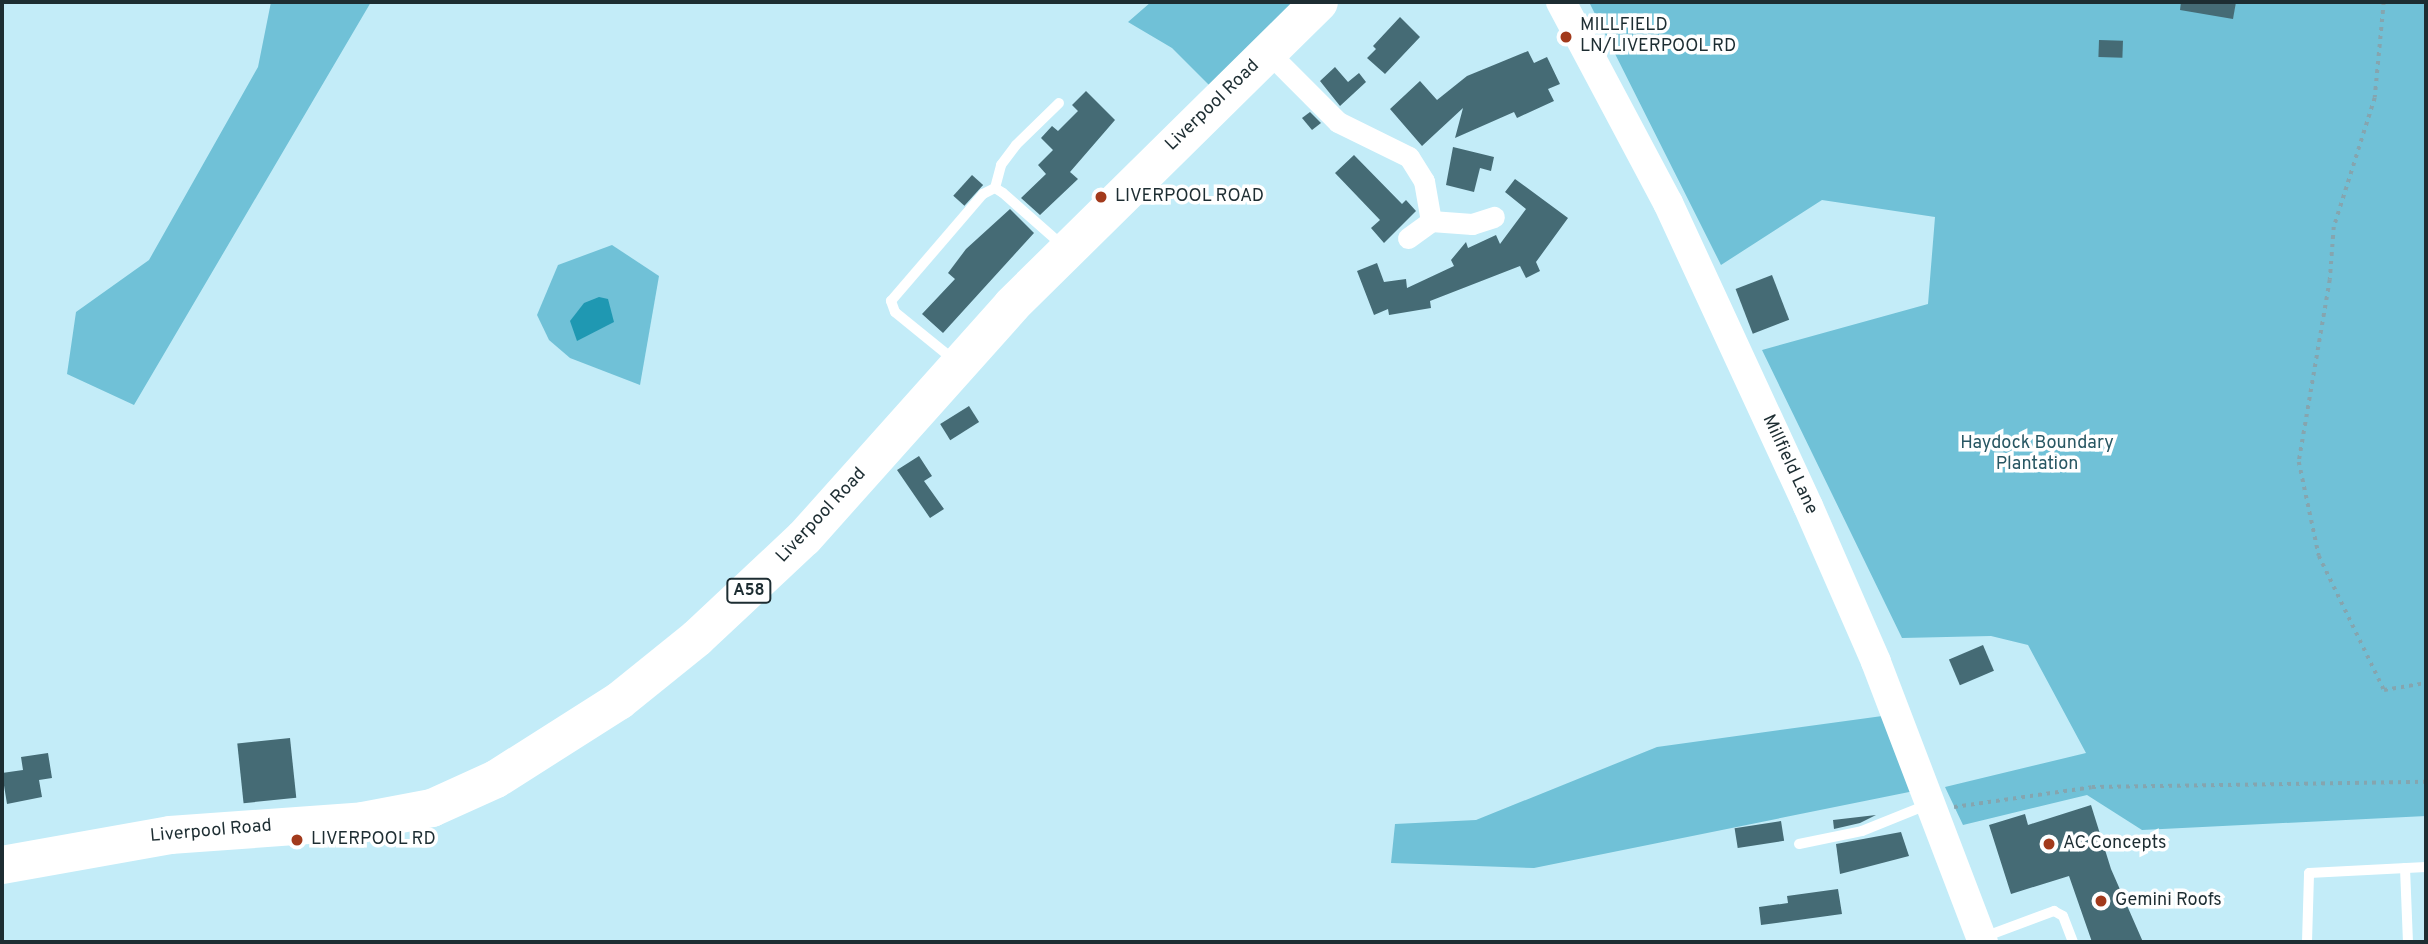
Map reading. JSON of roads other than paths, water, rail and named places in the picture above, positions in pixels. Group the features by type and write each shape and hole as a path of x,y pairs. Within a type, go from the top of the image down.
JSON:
{"highway":[{"name":"Liverpool Road","path":"2,865 187,832 385,818 432,808 496,779 619,701 733,606 804,538 958,364 1066,249 1319,2"}],"street":[{"name":"Millfield Lane","path":"1561,2 1668,203 1808,506 1933,808 1982,940"},
{"path":"1268,52 1338,122 1409,157 1424,181 1431,220"},
{"path":"1408,238 1431,220 1472,224 1494,217"}],"lane":[{"path":"958,364 895,312 891,301 975,203 995,188 1001,165 1016,145 1059,103"},
{"path":"995,188 1066,249"},
{"path":"1799,844 1862,831 1933,808"},
{"path":"2307,942 2309,873 2426,867"},
{"path":"2404,868 2408,942"},
{"path":"1982,940 2054,911 2063,916 2073,942"}],"place":[{"name":"MILLFIELD LN/LIVERPOOL RD","path":"1566,37"},
{"name":"LIVERPOOL ROAD","path":"1101,197"},
{"name":"LIVERPOOL RD","path":"297,840"},
{"name":"AC Concepts","path":"2049,844"},
{"name":"Gemini Roofs","path":"2101,901"}],"park label":[{"name":"Haydock Boundary Plantation","path":"2037,455"}]}
